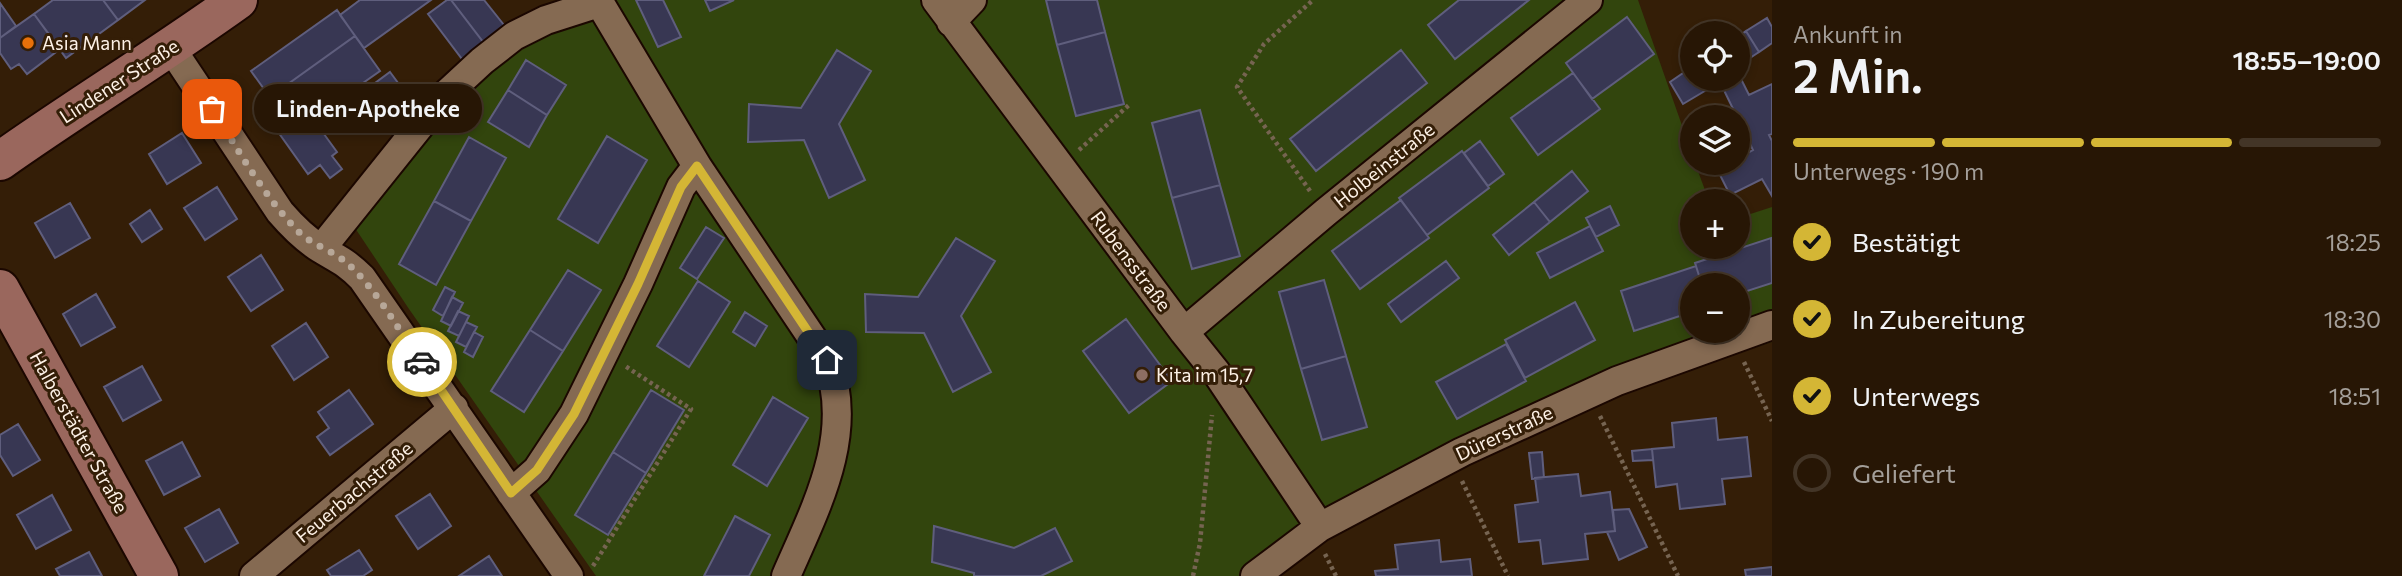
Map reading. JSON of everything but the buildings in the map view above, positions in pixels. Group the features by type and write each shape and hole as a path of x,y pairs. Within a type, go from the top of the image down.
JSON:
{"main road":[{"name":"Lindener Straße","path":"0,161 88,100 171,48 238,0"},
{"name":"Halberstädter Straße","path":"0,289 159,576"}],"street":[{"path":"944,11 972,0"},
{"name":"Holbeinstraße","path":"1184,332 1326,212 1588,0"},
{"path":"321,249 442,98 482,61 514,36 546,20 598,1 697,166 827,360 836,382 837,433 824,488 786,576"},
{"name":"Rubensstraße","path":"944,11 1216,372 1320,527"},
{"path":"171,48 280,212 297,232 321,249 345,261 362,278 569,576"},
{"path":"511,493 537,470 574,414 681,187 697,166"},
{"name":"Dürerstraße","path":"1750,333 1772,325"},
{"name":"Dürerstraße","path":"1255,576 1320,527 1451,458 1617,380 1722,343"},
{"name":"Feuerbachstraße","path":"254,576 454,408"}],"path":[{"path":"1313,0 1264,44 1237,87 1326,212"},
{"path":"1060,166 1129,105"},
{"path":"1735,343 1772,421"},
{"path":"587,576 691,409 605,352"},
{"path":"1193,576 1200,543 1216,372"},
{"path":"1588,394 1678,576"},
{"path":"1451,458 1508,576"}],"green space":[{"path":"557,0 1638,0 1680,120 1680,175 1699,175 1705,189 1680,189 1680,259 1750,259 1750,214 1772,207 1772,342 1582,406 1315,546 1275,576 596,576 355,228 358,212 514,36"}],"way so far":[{"path":"212,109 280,212 297,232 321,249 345,261 362,278 422,362"}],"place":[{"name":"Asia Mann","path":"28,43"},
{"name":"Linden-Apotheke","path":"212,109"},
{"name":"Kita im 15,7","path":"1142,375"}],"route":[{"path":"422,362 511,493 537,470 574,414 638,284 681,187 697,166 827,360"}]}
